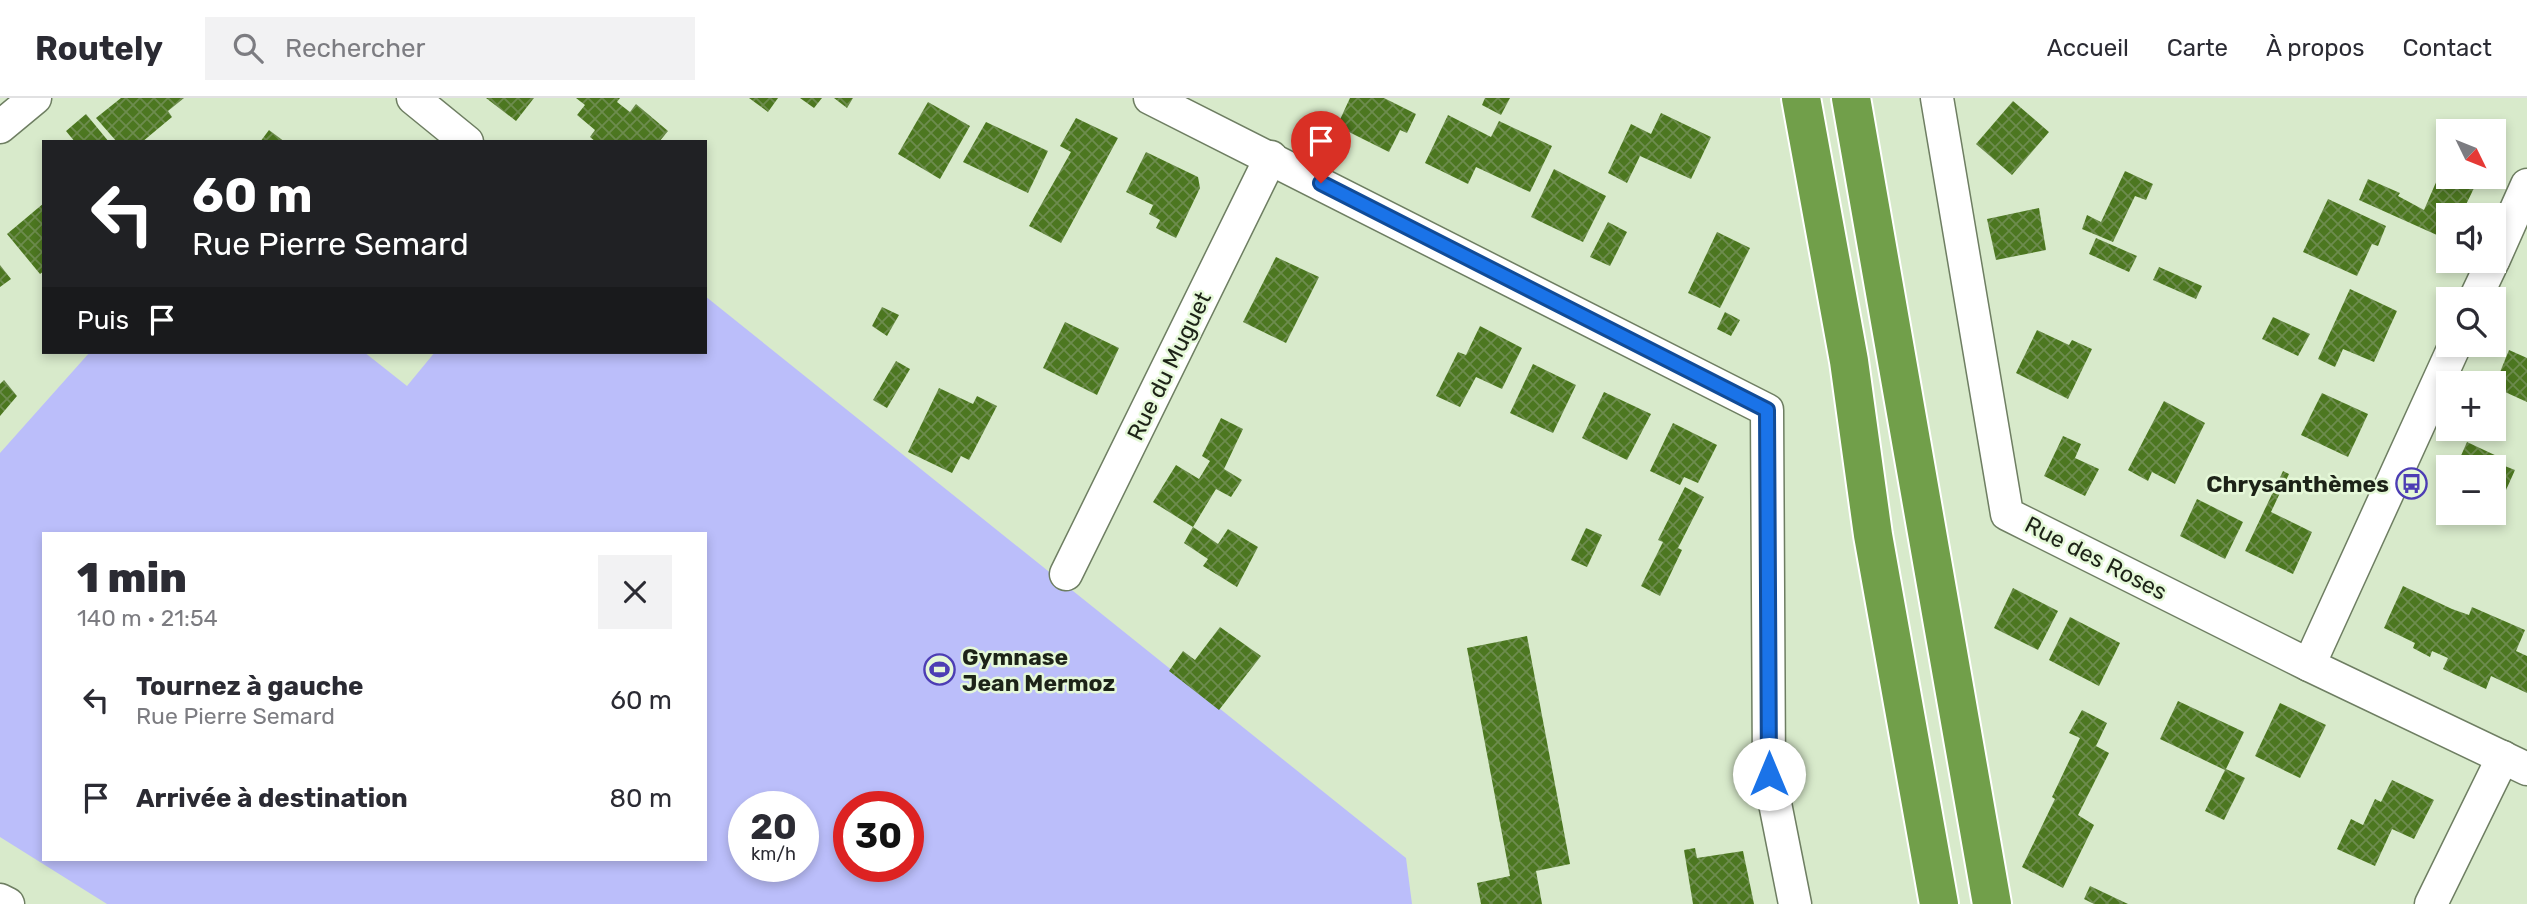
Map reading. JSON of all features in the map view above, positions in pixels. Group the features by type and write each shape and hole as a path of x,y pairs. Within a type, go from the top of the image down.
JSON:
{"highway":[{"path":"1801,98 1849,361 1873,535 1939,904"},
{"path":"1851,98 1992,904"}],"street":[{"path":"0,127 35,98"},
{"path":"413,98 465,140"},
{"path":"1150,98 1767,410 1769,774 1795,904"},
{"name":"Rue des Roses","path":"1937,98 2007,514 2309,665 2515,763"},
{"name":"Rue du Muguet","path":"1066,574 1271,158"},
{"path":"2506,231 2527,185"},
{"path":"2309,665 2450,357"},
{"path":"2431,904 2515,763"},
{"path":"0,900 8,904"}],"shaded area":[{"name":"Gymnase Jean Mermoz","path":"707,298 1406,858 1412,904 107,904 0,837 0,453 88,354 367,354 407,386 433,354 707,354"}],"building":[{"path":"121,98 184,98 168,111 172,117 144,140 115,140 96,118"},
{"path":"486,98 534,98 516,121"},
{"path":"576,98 620,98 617,102 630,112 636,104 668,131 661,140 594,140 590,137 595,130 577,115 585,105"},
{"path":"749,98 778,98 768,112"},
{"path":"800,98 822,98 814,108"},
{"path":"834,98 853,98 847,108"},
{"path":"1350,98 1384,98 1416,114 1407,133 1400,130 1389,152 1337,126"},
{"path":"1485,98 1510,98 1501,115 1482,105"},
{"path":"2013,101 2049,132 2012,175 1976,144"},
{"path":"928,102 970,126 940,179 898,154"},
{"path":"1661,113 1711,137 1691,179 1640,156 1627,183 1608,173 1631,124 1651,134"},
{"path":"86,114 107,140 73,140 66,131"},
{"path":"1448,115 1491,137 1499,121 1552,146 1530,192 1476,167 1468,184 1425,163"},
{"path":"1076,118 1118,138 1061,243 1029,226 1071,152 1060,146"},
{"path":"986,122 1048,151 1028,193 963,162"},
{"path":"269,130 282,140 262,140"},
{"path":"1146,152 1198,177 1200,188 1176,238 1156,228 1160,220 1149,214 1153,205 1126,192"},
{"path":"1554,169 1606,196 1583,242 1531,217"},
{"path":"2125,171 2153,184 2146,200 2135,196 2113,242 2082,229 2087,215 2101,222"},
{"path":"2368,179 2400,193 2398,196 2424,210 2436,182 2436,189 2474,189 2467,203 2436,203 2436,235 2359,200"},
{"path":"2328,199 2386,226 2378,246 2372,244 2357,276 2303,252"},
{"path":"42,205 42,272 40,274 7,234"},
{"path":"2039,208 2046,250 1996,260 1987,219"},
{"path":"1608,222 1627,232 1610,266 1590,257"},
{"path":"1717,232 1750,248 1720,308 1688,293"},
{"path":"2096,238 2137,256 2129,272 2089,254"},
{"path":"1276,257 1319,277 1286,343 1243,322"},
{"path":"0,265 11,279 0,287"},
{"path":"2159,267 2202,286 2196,299 2153,280"},
{"path":"2350,289 2397,311 2374,362 2343,349 2335,367 2318,359"},
{"path":"882,307 899,315 887,336 872,326"},
{"path":"1725,312 1740,320 1731,336 1717,329"},
{"path":"2273,317 2310,334 2298,356 2262,339"},
{"path":"1065,322 1119,348 1097,395 1043,368"},
{"path":"1480,326 1522,348 1502,389 1476,377 1460,407 1436,396 1458,352 1466,355"},
{"path":"2037,330 2069,345 2072,340 2092,349 2068,399 2016,373"},
{"path":"2509,350 2527,358 2527,402 2506,392 2506,371 2500,371"},
{"path":"896,361 910,369 887,408 873,400"},
{"path":"1533,364 1576,385 1553,433 1510,413"},
{"path":"4,380 17,396 0,416 0,384"},
{"path":"939,388 973,404 977,396 997,406 969,460 961,456 952,473 908,452"},
{"path":"1604,392 1651,414 1627,460 1582,438"},
{"path":"2322,393 2368,414 2348,457 2301,435"},
{"path":"2164,401 2205,423 2175,484 2152,472 2148,481 2128,470"},
{"path":"1221,418 1243,429 1224,469 1242,480 1231,497 1216,489 1193,527 1153,502 1176,465 1199,479 1210,461 1202,456"},
{"path":"1673,423 1717,445 1698,483 1684,477 1680,485 1650,471"},
{"path":"2063,436 2081,444 2075,458 2099,469 2085,496 2044,476"},
{"path":"2467,442 2495,455 2461,455"},
{"path":"2506,466 2515,470 2506,490"},
{"path":"2283,471 2289,474 2271,512 2312,532 2293,574 2245,551"},
{"path":"1685,487 1704,497 1678,548 1682,550 1660,596 1641,586 1663,542 1658,540"},
{"path":"2197,499 2243,522 2225,559 2180,536"},
{"path":"1193,527 1218,544 1228,529 1258,547 1237,587 1203,566 1208,559 1184,543"},
{"path":"1586,528 1602,535 1587,567 1571,560"},
{"path":"2403,586 2452,609 2469,615 2472,607 2525,630 2516,651 2527,656 2527,693 2491,676 2486,689 2443,669 2448,658 2432,651 2430,657 2413,648 2415,643 2384,628"},
{"path":"2013,588 2058,611 2038,650 1994,628"},
{"path":"2070,617 2120,643 2099,686 2049,660"},
{"path":"1220,627 1261,656 1219,710 1169,671 1183,651 1195,660"},
{"path":"1527,636 1570,864 1536,871 1542,904 1481,904 1477,883 1510,876 1467,648"},
{"path":"2178,701 2244,732 2226,769 2245,778 2224,820 2205,811 2225,770 2160,739"},
{"path":"2280,703 2326,725 2300,778 2255,756"},
{"path":"2082,710 2107,723 2096,746 2109,753 2078,815 2094,825 2063,888 2022,867 2055,799 2052,797 2080,738 2069,733"},
{"path":"2392,780 2434,800 2414,839 2392,829 2375,866 2337,849 2351,819 2363,825 2375,799 2381,802"},
{"path":"1695,848 1697,858 1743,851 1754,904 1693,904 1684,850"},
{"path":"2090,886 2128,904 2094,904 2084,899"}],"place":[{"name":"Chrysanthèmes","path":"2412,484"},
{"name":"Gymnase Jean Mermoz","path":"939,670"}],"route":[{"path":"1321,183 1767,410 1769,774"}]}
